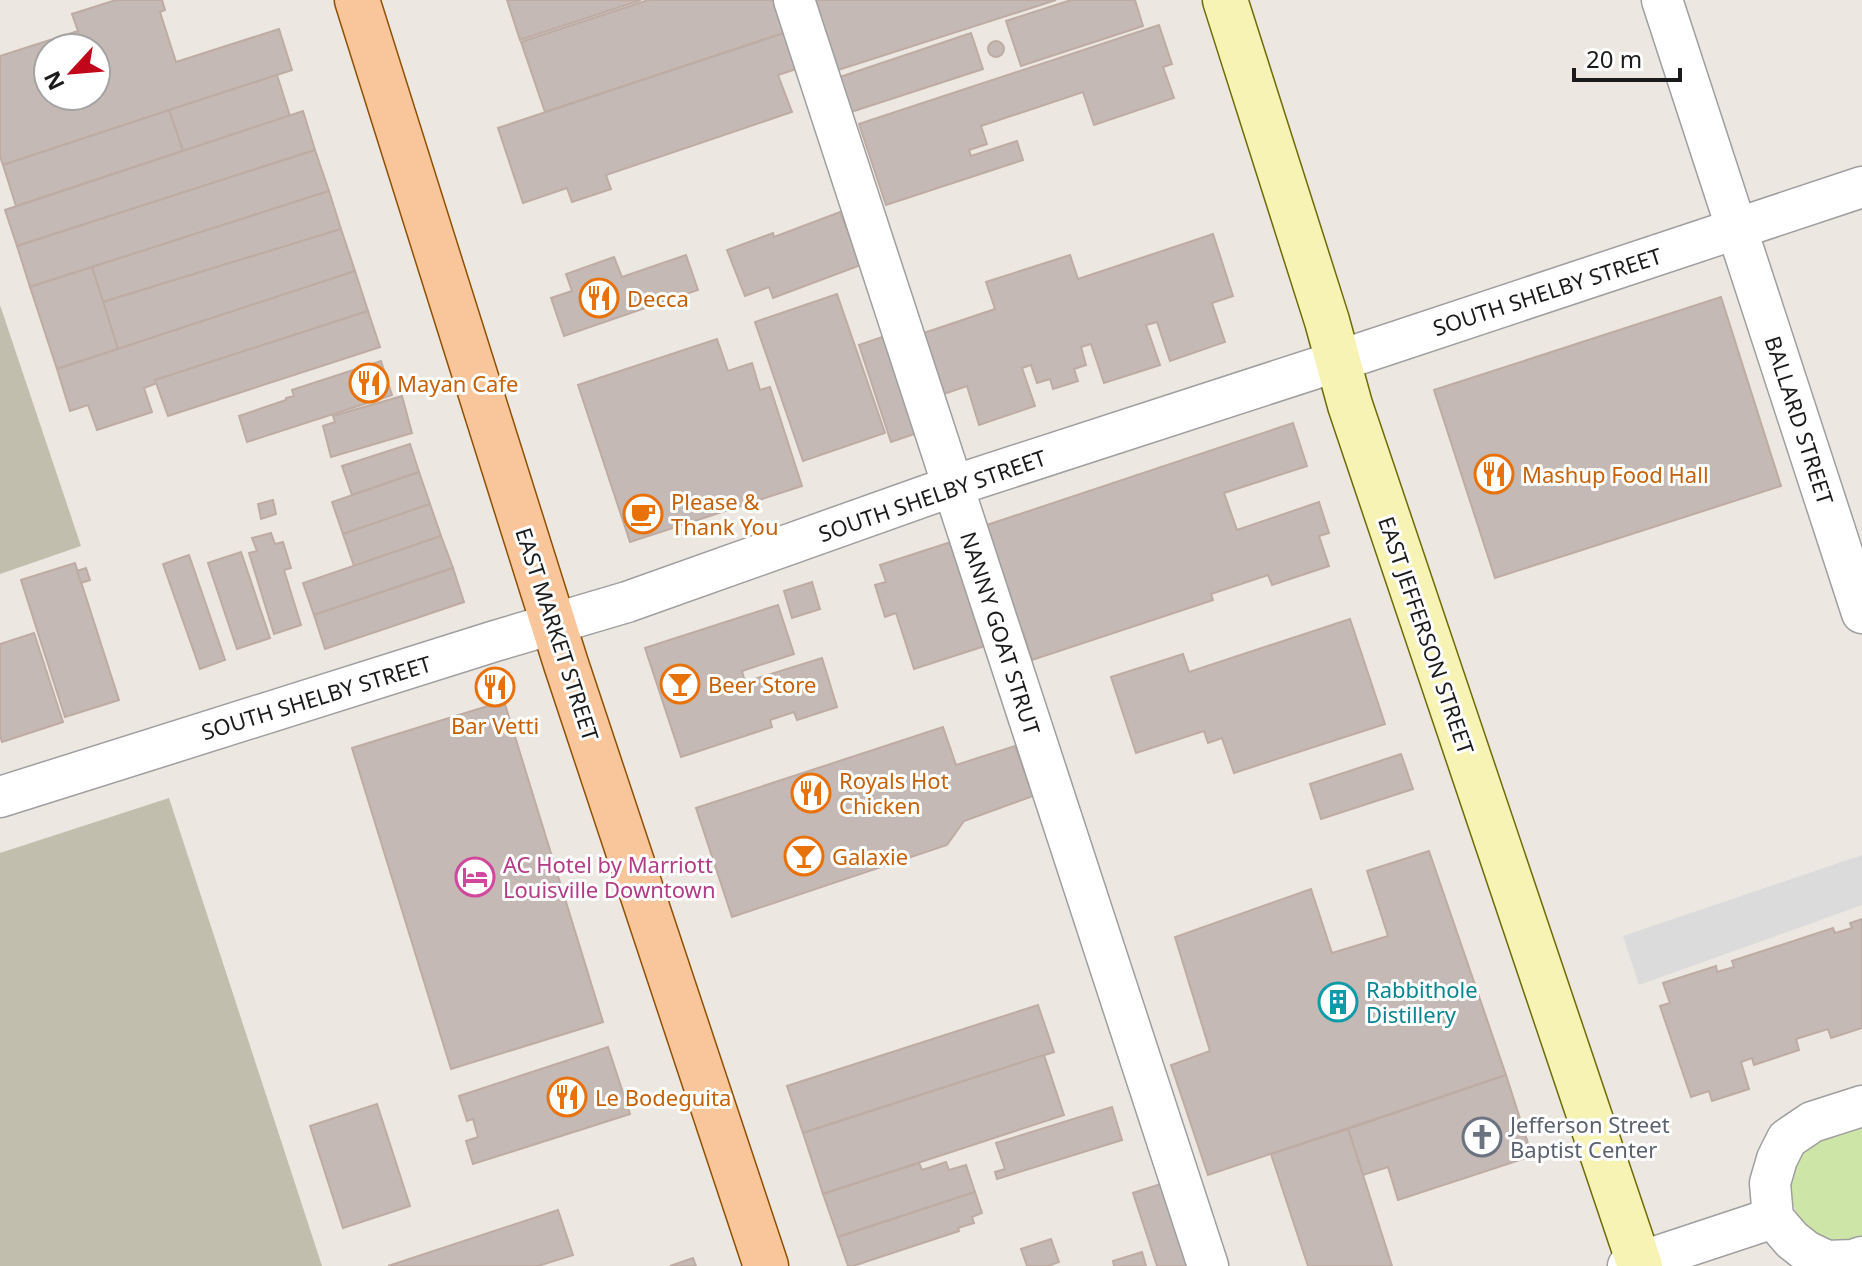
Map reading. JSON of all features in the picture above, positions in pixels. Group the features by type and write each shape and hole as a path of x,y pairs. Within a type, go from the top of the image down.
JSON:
{"main road":[{"name":"EAST MARKET STREET","path":"357,0 554,623 766,1266"}],"street":[{"name":"NANNY GOAT STRUT","path":"794,0 1208,1266"},
{"name":"EAST JEFFERSON STREET","path":"1225,0 1350,405 1635,1265"},
{"name":"BALLARD STREET","path":"1662,0 1862,613"},
{"name":"SOUTH SHELBY STREET","path":"0,797 627,602 953,486 1862,187"},
{"path":"1862,1106 1812,1122 1787,1139 1770,1183 1773,1218 1792,1240 1827,1261 1862,1257"},
{"path":"1635,1265 1773,1218"}],"shaded area":[{"path":"0,305 81,546 0,574"},
{"path":"169,798 322,1266 0,1266 0,853"},
{"path":"1862,855 1862,905 1639,985 1623,936"}],"green space":[{"path":"1862,1124 1862,1239 1839,1243 1825,1241 1814,1235 1799,1217 1791,1193 1793,1168 1810,1143"}],"building":[{"path":"116,0 162,0 165,10 160,12 176,62 279,29 292,70 3,165 0,156 0,56 32,46 32,112 112,112 112,32 75,32 78,31 72,14"},
{"path":"507,0 641,0 520,40"},
{"path":"648,0 776,0 787,32 545,112 521,42"},
{"path":"809,0 1056,0 832,72"},
{"path":"1071,0 1135,0 1143,26 1021,66 1006,21"},
{"path":"1159,25 1172,64 1163,67 1174,98 1094,125 1083,92 981,126 987,144 969,150 971,156 1017,141 1023,160 886,205 859,124"},
{"path":"787,32 799,68 778,75 792,112 606,175 611,189 572,202 567,188 523,203 498,128"},
{"path":"971,33 983,69 842,115 831,80"},
{"path":"996,41 1002,43 1002,55 996,57 990,55 988,49 990,43"},
{"path":"277,75 290,116 183,151 169,110"},
{"path":"169,110 183,151 16,206 3,165"},
{"path":"303,111 315,150 17,246 5,210"},
{"path":"315,150 329,191 30,287 17,246"},
{"path":"329,191 341,229 103,302 92,267"},
{"path":"840,212 861,265 773,298 769,287 745,296 727,250 773,233 774,237"},
{"path":"341,229 355,271 118,349 103,302"},
{"path":"1213,234 1233,296 1212,303 1225,342 1170,361 1157,322 1146,325 1160,365 1104,383 1091,344 1081,347 1086,365 1074,369 1078,381 1053,389 1050,379 1037,383 1031,365 1022,368 1035,406 979,425 967,386 941,395 921,334 995,309 986,282 1070,255 1078,279"},
{"path":"686,255 698,290 564,336 551,298 572,291 566,274 614,257 622,277"},
{"path":"92,267 118,349 57,369 30,287"},
{"path":"355,271 368,311 155,380 157,383 144,388 152,412 97,430 88,405 70,411 57,369"},
{"path":"837,294 885,433 803,461 755,322"},
{"path":"1721,297 1781,486 1495,578 1434,390"},
{"path":"368,311 380,347 168,416 155,380"},
{"path":"894,333 926,430 891,442 859,345"},
{"path":"717,339 728,371 752,363 760,390 770,387 802,486 630,542 578,385"},
{"path":"381,361 392,395 247,442 239,416 286,400 294,396 292,390"},
{"path":"402,396 412,433 331,457 323,426 335,422 333,416"},
{"path":"1293,423 1307,466 1224,493 1237,530 1319,502 1329,533 1319,536 1329,566 1272,585 1268,575 1211,594 1213,600 1032,660 1023,632 1014,635 978,528"},
{"path":"410,444 419,472 352,495 342,466"},
{"path":"419,472 430,504 343,534 332,502"},
{"path":"273,500 276,514 261,519 258,504"},
{"path":"430,504 441,536 354,566 343,534"},
{"path":"271,533 275,544 283,542 291,568 284,570 301,625 274,634 249,553 257,551 252,538"},
{"path":"441,536 453,568 314,615 303,583"},
{"path":"960,539 994,643 914,669 896,613 885,617 875,585 886,582 880,565"},
{"path":"241,552 270,638 237,649 208,563"},
{"path":"189,555 225,660 200,669 163,564"},
{"path":"75,563 119,700 65,717 21,580"},
{"path":"86,568 90,580 81,583 77,571"},
{"path":"453,568 464,602 325,649 314,615"},
{"path":"812,582 820,609 792,618 784,591"},
{"path":"778,605 794,654 742,671 745,682 822,658 837,707 797,720 794,712 770,720 772,727 681,757 645,648"},
{"path":"1350,619 1385,724 1234,773 1222,738 1208,743 1204,731 1136,753 1111,677 1183,654 1189,672"},
{"path":"34,633 63,722 2,742 0,644"},
{"name":"AC Hotel by Marriott Louisville Downtown","path":"504,701 603,1022 451,1069 352,748"},
{"path":"943,727 956,765 1015,746 1033,796 964,821 947,845 732,917 696,808"},
{"path":"1401,754 1413,789 1321,819 1310,784"},
{"name":"Rabbithole Distillery","path":"1429,851 1506,1075 1208,1175 1171,1065 1210,1051 1175,937 1311,889 1332,953 1388,936 1367,871"},
{"path":"1862,919 1862,1028 1831,1038 1828,1029 1796,1039 1799,1050 1754,1065 1752,1058 1741,1062 1749,1089 1712,1101 1709,1091 1691,1097 1660,1006 1670,1003 1663,983 1716,966 1717,972 1734,967 1732,961 1833,928 1835,933 1852,928 1850,923"},
{"path":"1038,1005 1054,1052 803,1133 787,1086"},
{"path":"608,1047 630,1114 473,1164 466,1141 478,1137 473,1119 467,1121 459,1096"},
{"path":"1044,1055 1064,1115 823,1194 803,1133"},
{"path":"1506,1075 1532,1156 1398,1200 1388,1167 1363,1175 1348,1129"},
{"path":"377,1104 410,1206 343,1228 310,1126"},
{"path":"1112,1107 1122,1140 997,1179 995,1172 1005,1169 996,1143"},
{"path":"1348,1129 1392,1266 1308,1266 1271,1154"},
{"path":"946,1162 949,1170 966,1165 975,1192 838,1237 823,1194 919,1163 922,1170"},
{"path":"1167,1182 1195,1266 1157,1266 1133,1193"},
{"path":"975,1192 982,1213 972,1217 974,1223 958,1228 959,1231 848,1266 838,1237"},
{"path":"558,1210 573,1255 538,1266 388,1266"},
{"path":"1051,1239 1059,1262 1048,1266 1027,1266 1021,1249"},
{"path":"1142,1252 1146,1266 1114,1266 1113,1261"},
{"path":"693,1258 696,1266 670,1266"}],"place":[{"name":"Decca","path":"599,298"},
{"name":"Mayan Cafe","path":"369,383"},
{"name":"Mashup Food Hall","path":"1494,474"},
{"name":"Please & Thank You","path":"643,514"},
{"name":"Beer Store","path":"680,684"},
{"name":"Bar Vetti","path":"495,687"},
{"name":"Royals Hot Chicken","path":"811,793"},
{"name":"Galaxie","path":"804,856"},
{"name":"AC Hotel by Marriott Louisville Downtown","path":"475,877"},
{"name":"Rabbithole Distillery","path":"1338,1002"},
{"name":"Le Bodeguita","path":"567,1097"},
{"name":"Jefferson Street Baptist Center","path":"1482,1137"}]}
